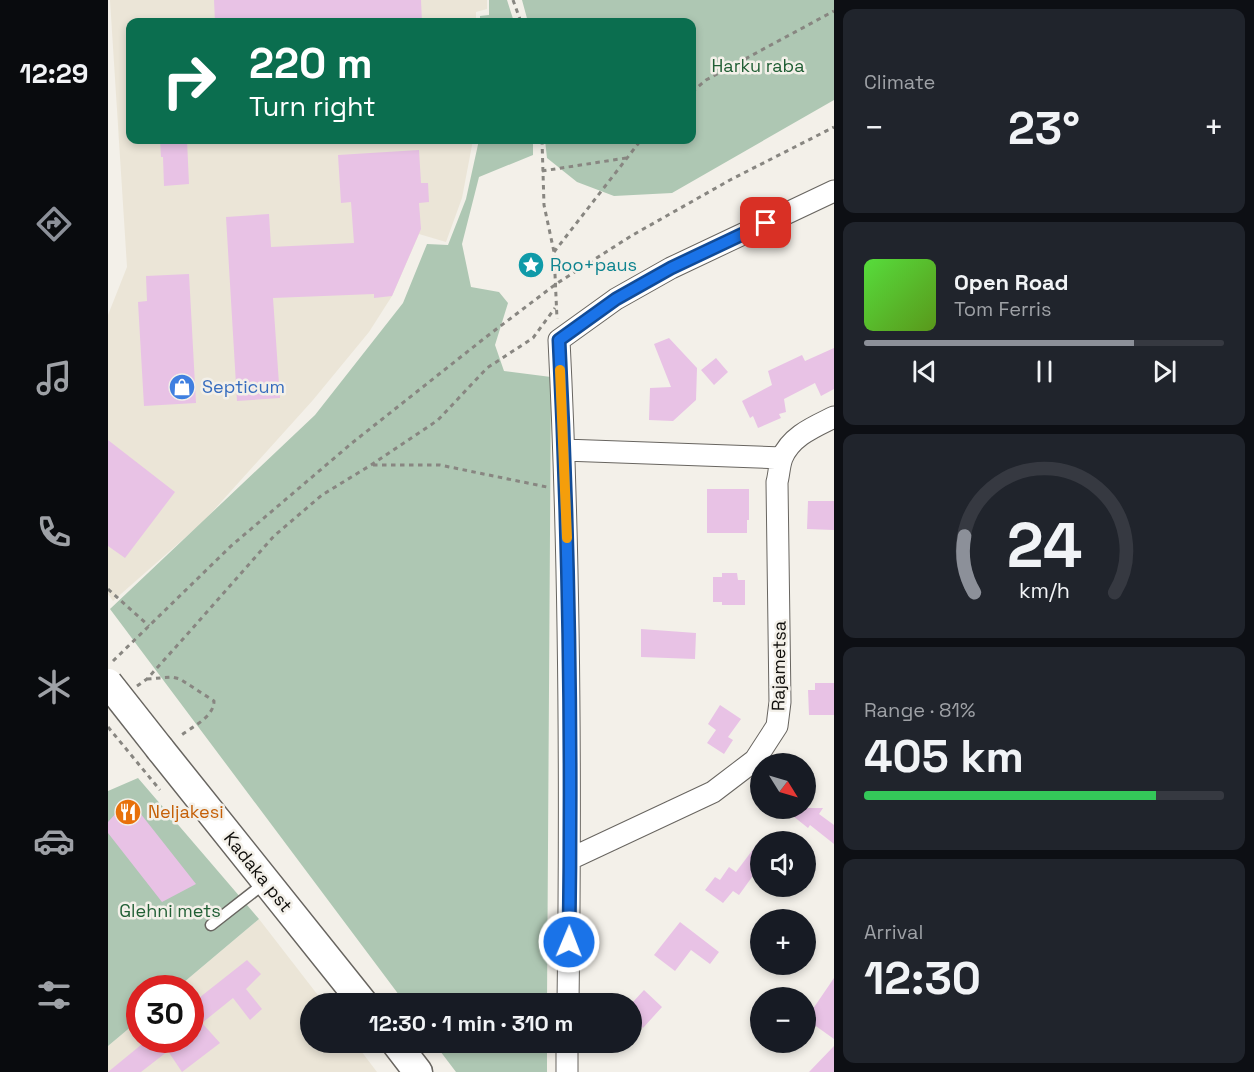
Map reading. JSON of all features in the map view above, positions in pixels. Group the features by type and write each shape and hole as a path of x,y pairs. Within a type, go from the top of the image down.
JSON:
{"main road":[{"name":"Kadaka pst","path":"108,683 159,750 355,993"},
{"path":"403,1053 418,1072"}],"street":[{"path":"568,993 570,859 566,491 559,340 616,299 671,268 834,191"},
{"path":"564,450 782,458 794,440 834,417"},
{"name":"Rajametsa","path":"570,859 713,792 754,760 777,726 780,702 777,482 782,458"},
{"path":"567,1053 567,1072"}],"lane":[{"path":"211,925 266,881"}],"path":[{"path":"513,0 520,18"},
{"path":"696,89 706,80 834,11"},
{"path":"108,665 231,546 352,443 556,284 640,230 730,180 834,127"},
{"path":"137,686 147,679 274,536 322,495 438,420 488,368 532,338 555,308 554,252 544,205 542,144"},
{"path":"554,252 638,144"},
{"path":"542,171 627,157"},
{"path":"371,465 440,465 566,491"},
{"path":"108,589 149,627"},
{"path":"147,679 171,677 180,679 214,701 214,708 209,714 159,750"},
{"path":"108,727 159,750"},
{"path":"159,750 162,792"}],"shaded area":[{"path":"110,0 487,0 487,9 476,12 476,18 126,18 126,144 472,144 462,198 446,242 419,234 392,296 369,332 313,400 204,521 113,601 108,594 108,315 127,267"},
{"path":"259,919 316,993 300,993 300,1053 363,1053 377,1072 108,1072 108,1046 126,1031 126,1053 204,1053 204,975 192,975"}],"green space":[{"path":"489,0 507,0 513,18 480,18 480,16 489,15"},
{"name":"Harku raba","path":"522,0 834,0 834,100 672,193 614,196 577,182 547,158 545,144 696,144 696,18 527,18"},
{"path":"478,144 533,144 533,155 479,177 462,244 471,287 499,292 508,303 495,345 504,371 551,377 547,993 398,993 110,609 315,415 403,303 427,244 448,245 466,199"},
{"name":"Glehni mets","path":"138,778 259,919 192,975 126,975 126,1031 108,1046 108,791"},
{"path":"442,1053 547,1053 547,1072 456,1072"}],"building":[{"path":"214,0 421,0 422,18 215,18"},
{"path":"160,144 187,144 189,184 164,186 163,157 161,157"},
{"path":"419,150 421,183 428,183 429,202 419,203 421,229 392,296 374,298 374,294 273,298 280,398 237,401 226,217 269,214 271,247 354,243 351,202 341,203 338,155"},
{"path":"189,274 196,403 144,406 138,302 147,301 146,276"},
{"path":"669,338 697,368 696,400 673,421 649,420 650,388 671,387 654,344"},
{"path":"834,348 834,389 821,396 815,383 784,399 786,412 779,414 781,418 758,428 753,416 750,418 742,401 772,385 768,371 802,355 805,361"},
{"path":"716,358 728,372 714,385 701,370"},
{"path":"108,440 175,492 125,558 108,546"},
{"path":"707,489 749,489 747,533 707,533"},
{"path":"808,501 834,501 834,530 807,529"},
{"path":"722,573 737,573 738,580 745,580 745,605 722,605 722,602 713,602 713,577 722,577"},
{"path":"641,629 696,633 695,659 641,657"},
{"path":"815,683 834,683 834,715 809,715 808,690 815,690"},
{"path":"720,705 741,719 728,737 733,740 724,754 707,743 716,730 708,724"},
{"path":"129,799 196,884 162,902 108,833 108,822"},
{"path":"816,808 823,808 819,814 834,825 834,844 810,825 808,828 797,819 816,819"},
{"path":"750,853 750,880 739,895 733,891 723,903 705,890 715,877 720,880 729,867 736,872"},
{"path":"680,922 719,952 710,964 691,950 675,971 654,955"},
{"path":"247,960 261,974 246,989 262,1009 250,1020 233,998 204,1021 204,994"},
{"path":"834,978 834,1039 816,1026 816,1004"},
{"path":"644,990 662,1007 643,1028 642,1027 641,993"},
{"path":"204,1025 220,1043 182,1072 169,1053 204,1053"},
{"path":"834,1046 834,1072 809,1072"},
{"path":"131,1053 165,1053 141,1072 108,1072"}],"slow traffic":[{"path":"560,370 567,538"}],"place":[{"name":"Roo+paus","path":"531,265"},
{"name":"Septicum","path":"182,387"},
{"name":"Neljakesi","path":"128,812"}],"route":[{"path":"569,942 566,491 559,340 616,299 671,268 766,223"}]}
